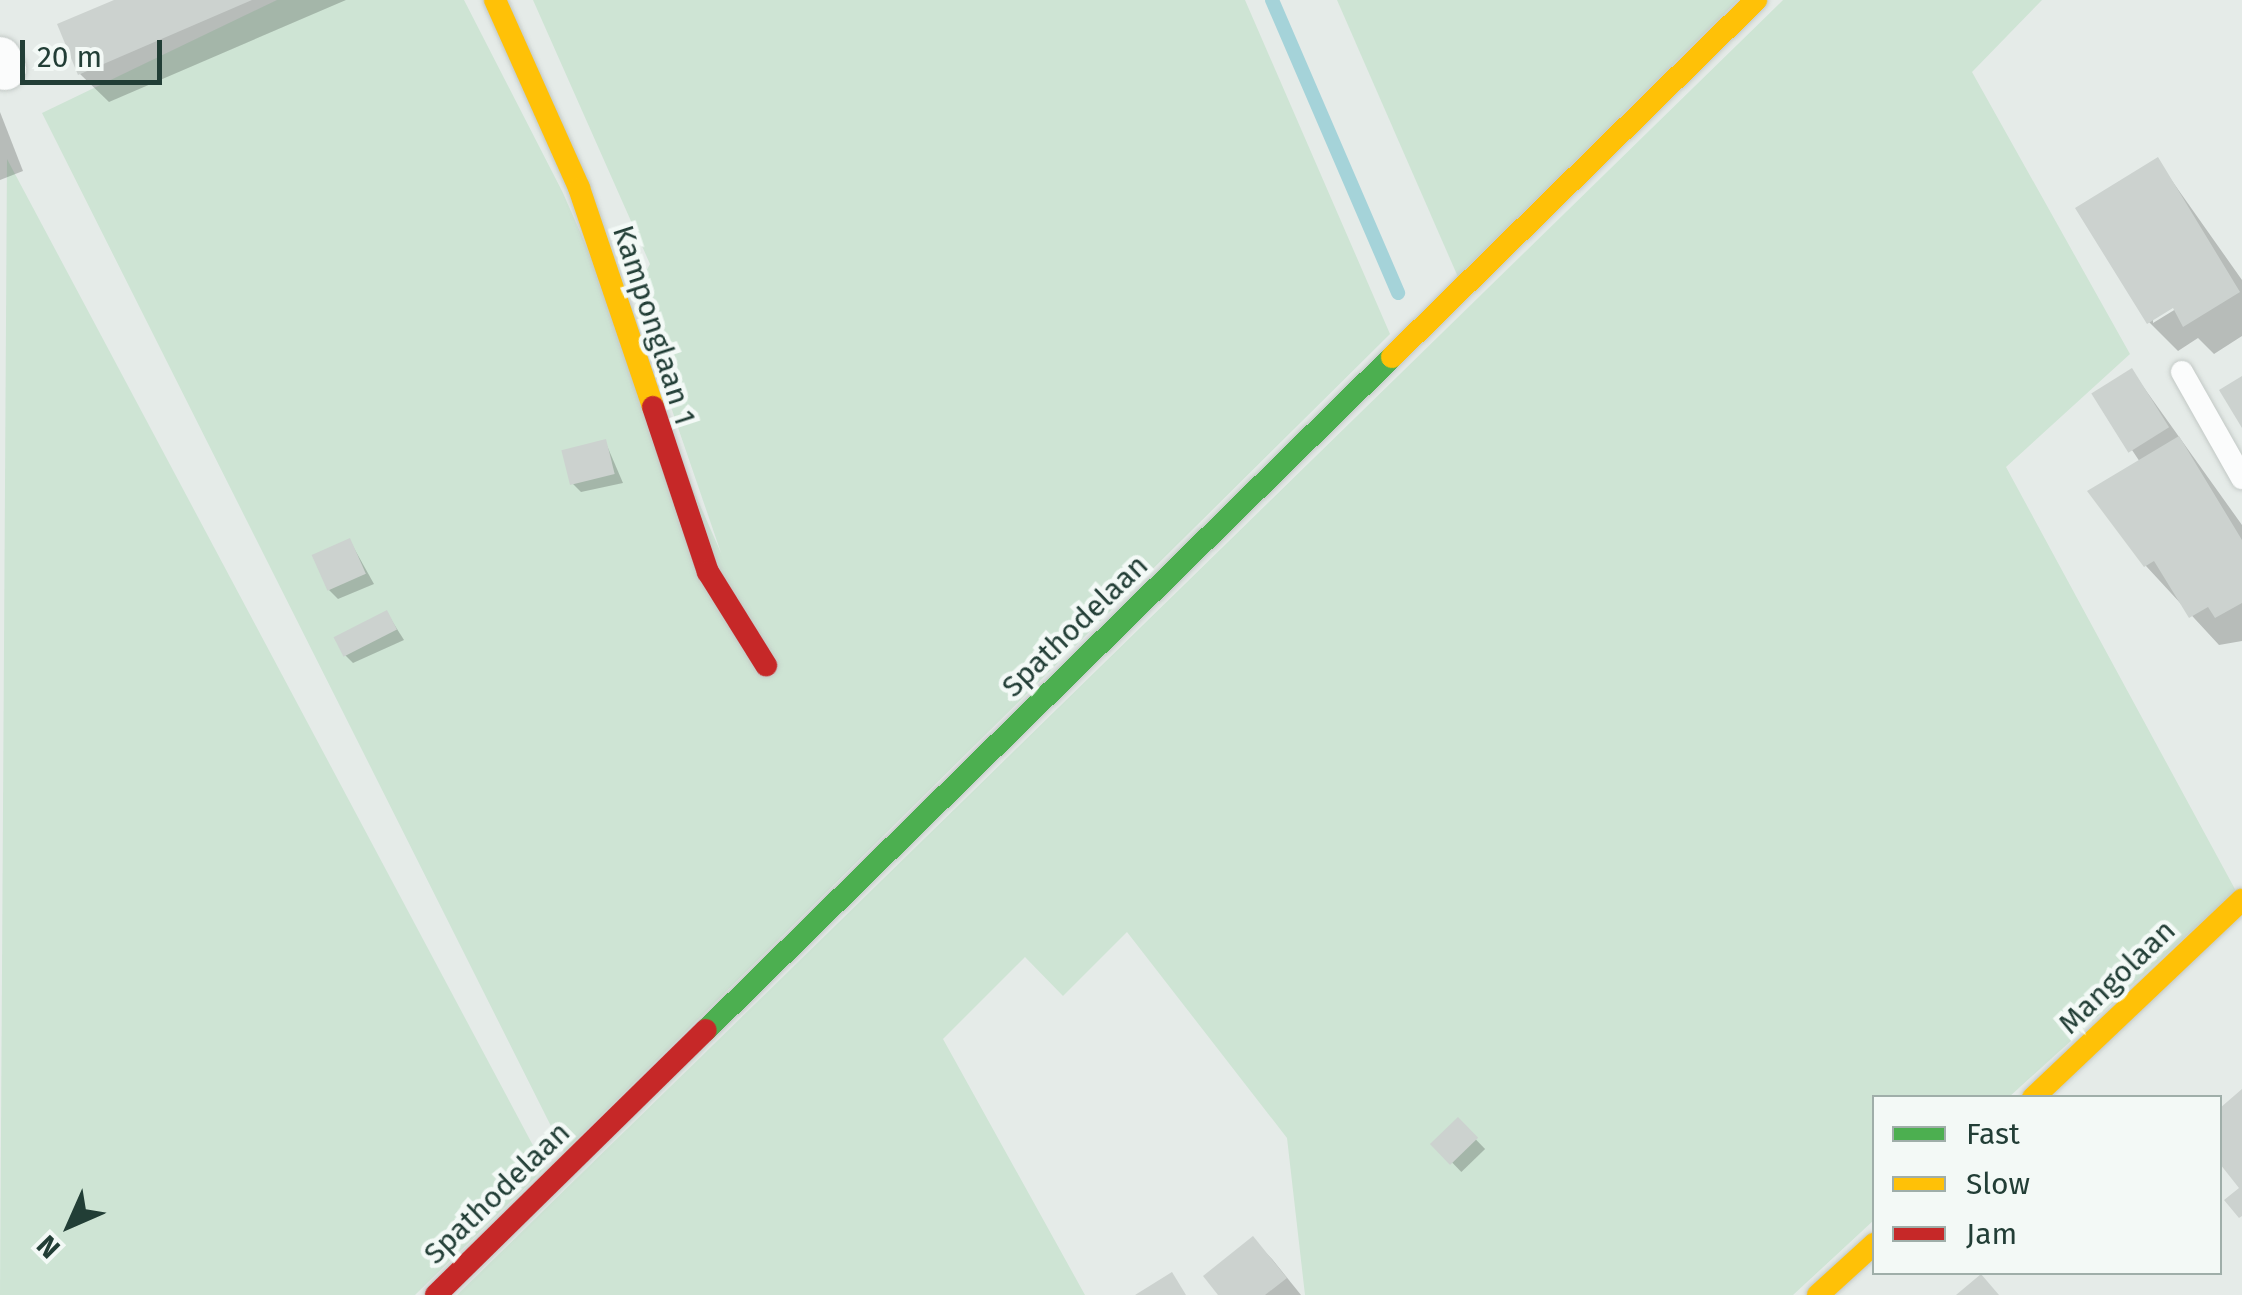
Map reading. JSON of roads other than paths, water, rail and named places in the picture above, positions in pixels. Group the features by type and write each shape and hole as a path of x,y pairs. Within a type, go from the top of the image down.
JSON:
{"street":[{"name":"Kamponglaan 1","path":"494,0 579,188 708,572 766,665"},
{"name":"Spathodelaan","path":"436,1295 1756,0"},
{"name":"Mangolaan","path":"2036,1095 2242,900"},
{"path":"1818,1295 1872,1246"}],"lane":[{"path":"2182,372 2242,478"}],"waterway":[{"path":"1272,0 1398,293"}]}
